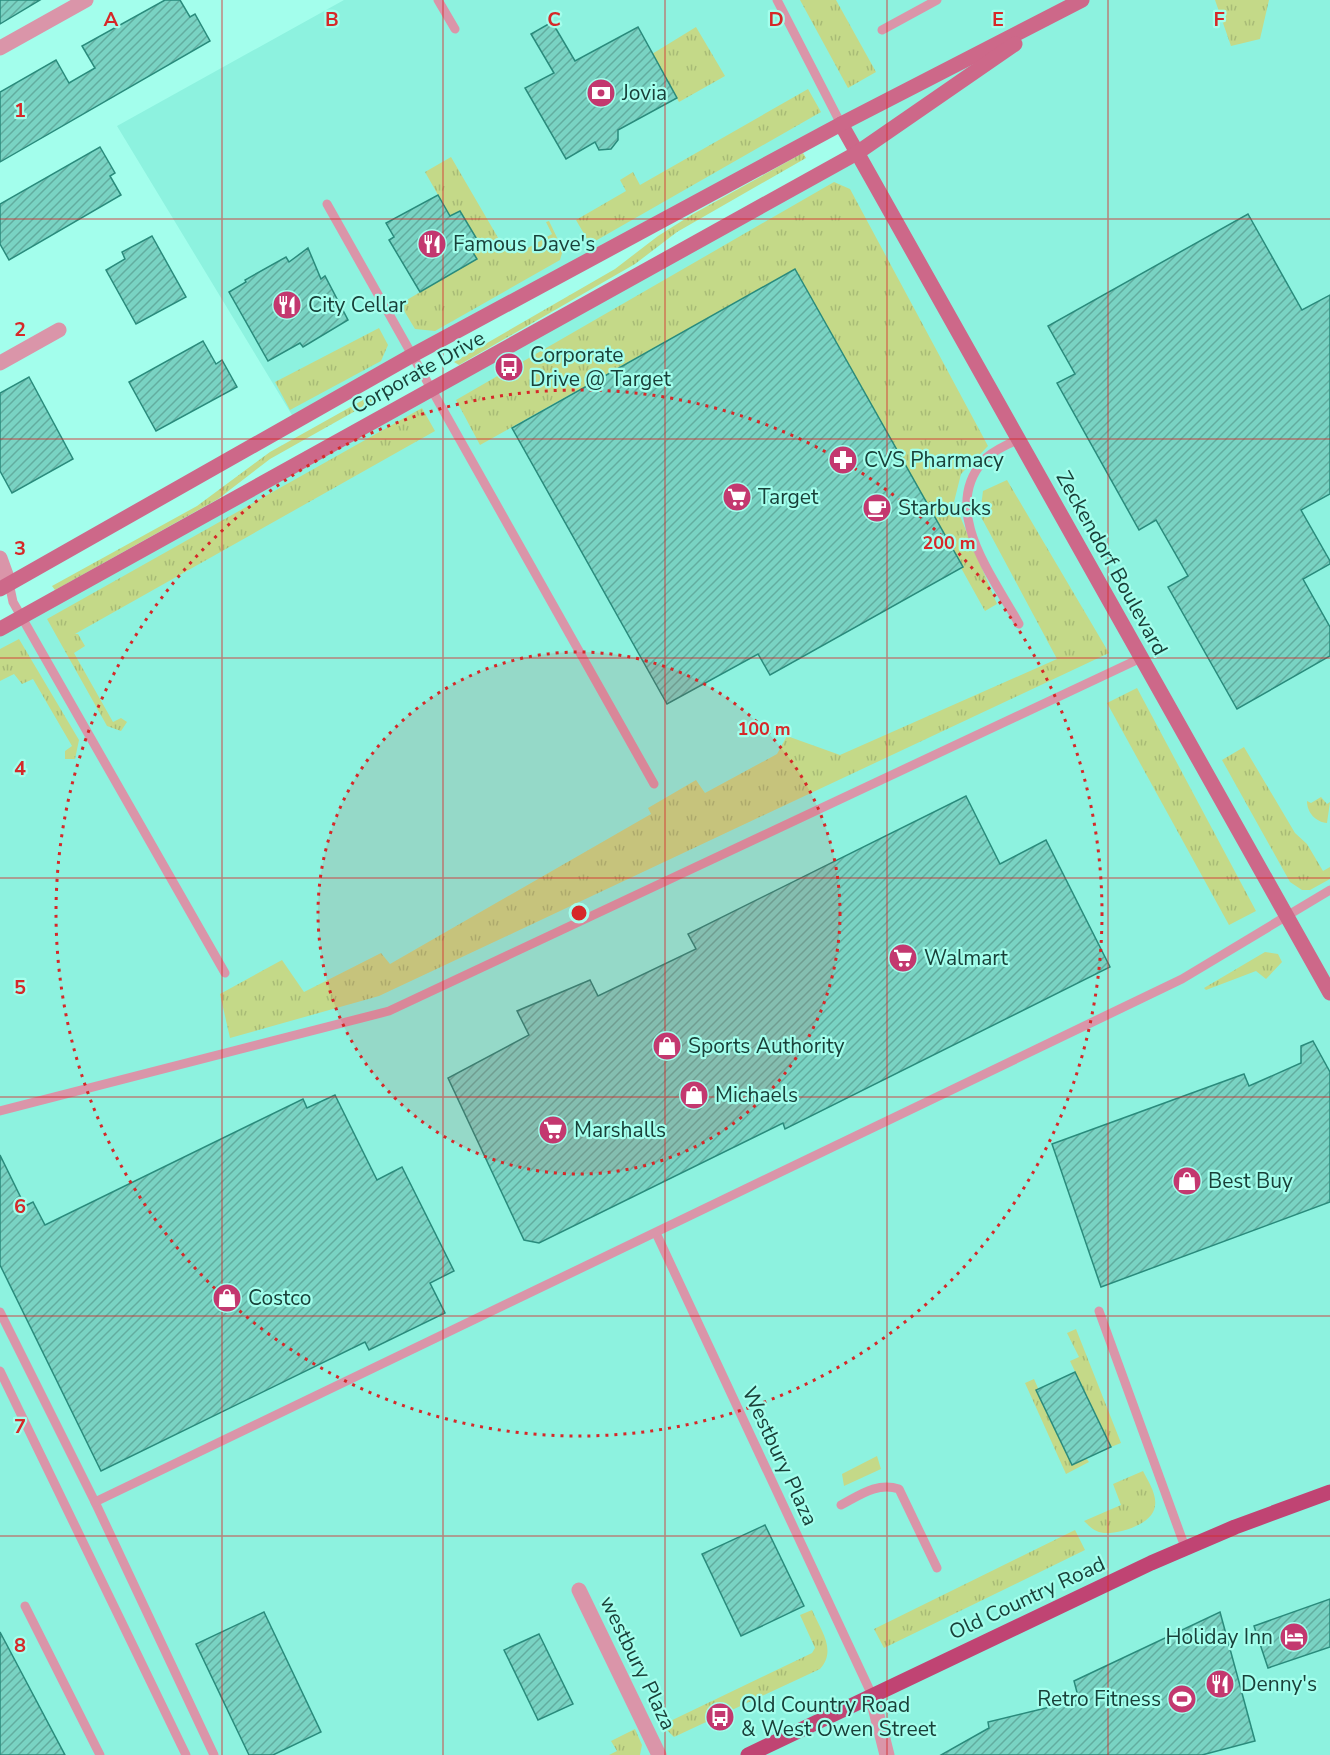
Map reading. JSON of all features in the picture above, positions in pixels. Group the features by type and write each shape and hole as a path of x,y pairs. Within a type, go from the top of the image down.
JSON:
{"main road":[{"path":"841,124 1082,0"},
{"path":"857,153 1063,11"},
{"name":"Zeckendorf Boulevard","path":"841,124 1330,993"},
{"name":"Corporate Drive","path":"3,583 411,356 841,124"},
{"name":"Corporate Drive","path":"0,629 857,153"},
{"name":"Old Country Road","path":"748,1755 1185,1547 1330,1492"}],"street":[{"path":"0,48 86,0"},
{"path":"0,363 59,330"},
{"path":"0,558 3,583"},
{"name":"westbury Plaza","path":"579,1590 659,1755"},
{"path":"872,1695 887,1755"}],"lane":[{"path":"438,0 454,29"},
{"path":"777,0 841,124"},
{"path":"882,30 938,0"},
{"path":"327,204 654,784"},
{"path":"1018,439 984,459 966,490 969,531 1019,624"},
{"path":"3,583 225,973"},
{"path":"0,1111 389,1011 1141,658"},
{"path":"96,1502 1182,979 1330,890"},
{"name":"Westbury Plaza","path":"656,1233 872,1695"},
{"path":"1099,1311 1185,1547"},
{"path":"0,1312 96,1502 214,1755"},
{"path":"0,1371 186,1755"},
{"path":"841,1505 873,1488 889,1486 899,1489 938,1568"},
{"path":"25,1606 100,1755"}],"shaded area":[{"path":"344,0 1330,0 1330,1755 0,1755 0,629 857,153 841,125 295,420 117,126"}],"green space":[{"path":"800,0 836,0 876,72 848,88"},
{"path":"1215,0 1269,0 1260,39 1231,46"},
{"path":"696,27 725,76 679,102 652,54"},
{"path":"808,89 821,112 590,244 576,220 626,191 620,180 633,172 640,185"},
{"path":"803,153 806,158 677,232 635,264 459,365 454,362 615,269 658,236 693,214"},
{"path":"451,157 504,248 520,239 526,249 552,234 546,222 549,221 563,250 560,260 435,331 415,329 400,304 476,259 469,246 478,241 460,211 450,216 425,172"},
{"path":"834,182 850,189 988,446 961,474 954,502 997,604 985,611 795,269 480,445 456,400"},
{"path":"379,328 388,345 381,361 290,410 275,382"},
{"path":"370,396 373,401 270,459 218,499 55,590 52,586 197,506 270,452"},
{"path":"422,408 435,431 75,634 78,634 85,646 74,653 113,722 121,718 127,722 121,731 107,726 47,619"},
{"path":"1007,480 1109,653 379,996 230,1038 220,994 282,960 304,992 381,953 390,964 651,814 648,808 696,780 705,793 777,754 787,736 840,755 1057,659 980,515 983,491"},
{"path":"19,639 79,740 75,759 65,759 65,751 72,746 33,679 22,684 14,674 0,681 0,649"},
{"path":"1137,688 1256,911 1229,925 1107,703"},
{"path":"1244,747 1295,833 1307,844 1323,871 1330,867 1330,879 1310,890 1302,890 1290,882 1222,760"},
{"path":"1321,797 1327,804 1330,802 1327,823 1313,816 1307,805 1307,801 1311,803"},
{"path":"1265,952 1278,954 1282,962 1266,979 1256,971 1206,990 1204,988"},
{"path":"1076,1329 1121,1443 1111,1447 1070,1361 1079,1357 1067,1333"},
{"path":"1034,1379 1072,1465 1086,1458 1089,1462 1066,1474 1025,1383"},
{"path":"877,1456 881,1469 844,1486 842,1474"},
{"path":"1143,1471 1155,1497 1153,1512 1148,1518 1135,1527 1111,1533 1098,1532 1084,1521 1121,1505 1113,1484"},
{"path":"1075,1530 1085,1550 884,1648 874,1629"},
{"path":"812,1610 826,1640 827,1655 820,1669 674,1737 662,1725 812,1653 815,1648 800,1615"},
{"path":"635,1729 642,1745 640,1755 609,1755 617,1751 611,1741"}],"building":[{"path":"0,0 40,0 0,24"},
{"path":"165,0 180,0 190,17 195,14 210,41 0,162 0,92 56,60 69,83 95,68 82,46"},
{"name":"Jovia","path":"552,22 575,61 638,27 677,98 618,130 618,140 611,149 599,150 595,142 566,159 525,88 554,73 531,34"},
{"path":"100,147 115,173 110,176 121,195 9,260 0,244 0,204"},
{"name":"Famous Dave's","path":"438,195 450,216 460,211 478,241 469,246 477,259 420,292 389,240 394,237 386,223"},
{"path":"1248,214 1302,310 1330,295 1330,494 1301,510 1330,561 1330,564 1303,579 1330,627 1330,656 1237,709 1168,587 1188,576 1156,520 1139,530 1057,383 1075,374 1048,326"},
{"path":"152,236 186,297 136,324 106,270 125,259 122,252"},
{"name":"City Cellar","path":"308,248 321,279 325,276 348,320 303,347 300,343 268,361 229,292 246,282 245,280 286,257 289,262"},
{"name":"Target","path":"795,269 963,567 770,675 758,654 667,704 512,428"},
{"path":"203,341 216,364 222,360 237,387 156,431 129,382"},
{"path":"29,377 73,459 12,493 0,471 0,393"},
{"path":"966,796 1000,864 1046,840 1110,967 785,1129 783,1123 539,1243 524,1240 448,1078 529,1035 517,1011 590,980 598,996 696,949 688,934"},
{"path":"1313,1041 1330,1072 1330,1202 1101,1287 1052,1144 1244,1074 1249,1086 1301,1063 1301,1046"},
{"name":"Costco","path":"335,1095 377,1180 402,1167 454,1271 430,1283 445,1313 369,1350 365,1342 101,1471 0,1265 0,1155 25,1206 33,1202 45,1225 303,1099 307,1108"},
{"path":"1075,1372 1111,1447 1072,1465 1036,1390"},
{"path":"765,1525 804,1606 741,1636 702,1554"},
{"name":"Holiday Inn","path":"1330,1599 1330,1647 1268,1668 1254,1626"},
{"path":"264,1612 321,1732 273,1755 249,1755 196,1644"},
{"path":"1220,1612 1255,1741 1202,1755 941,1755 989,1728 988,1722 1079,1700 1074,1681"},
{"path":"0,1632 65,1755 0,1755"},
{"path":"539,1634 573,1704 538,1720 504,1650"}],"place":[{"name":"Jovia","path":"601,93"},
{"name":"Famous Dave's","path":"432,244"},
{"name":"City Cellar","path":"287,305"},
{"name":"Corporate Drive @ Target","path":"509,367"},
{"name":"CVS Pharmacy","path":"843,460"},
{"name":"Target","path":"737,497"},
{"name":"Starbucks","path":"877,508"},
{"name":"Walmart","path":"903,958"},
{"name":"Sports Authority","path":"667,1046"},
{"name":"Michaels","path":"694,1095"},
{"name":"Marshalls","path":"553,1130"},
{"name":"Best Buy","path":"1187,1181"},
{"name":"Costco","path":"227,1298"},
{"name":"Holiday Inn","path":"1294,1637"},
{"name":"Denny's","path":"1220,1684"},
{"name":"Retro Fitness","path":"1182,1699"},
{"name":"Old Country Road & West Owen Street","path":"720,1717"}]}
